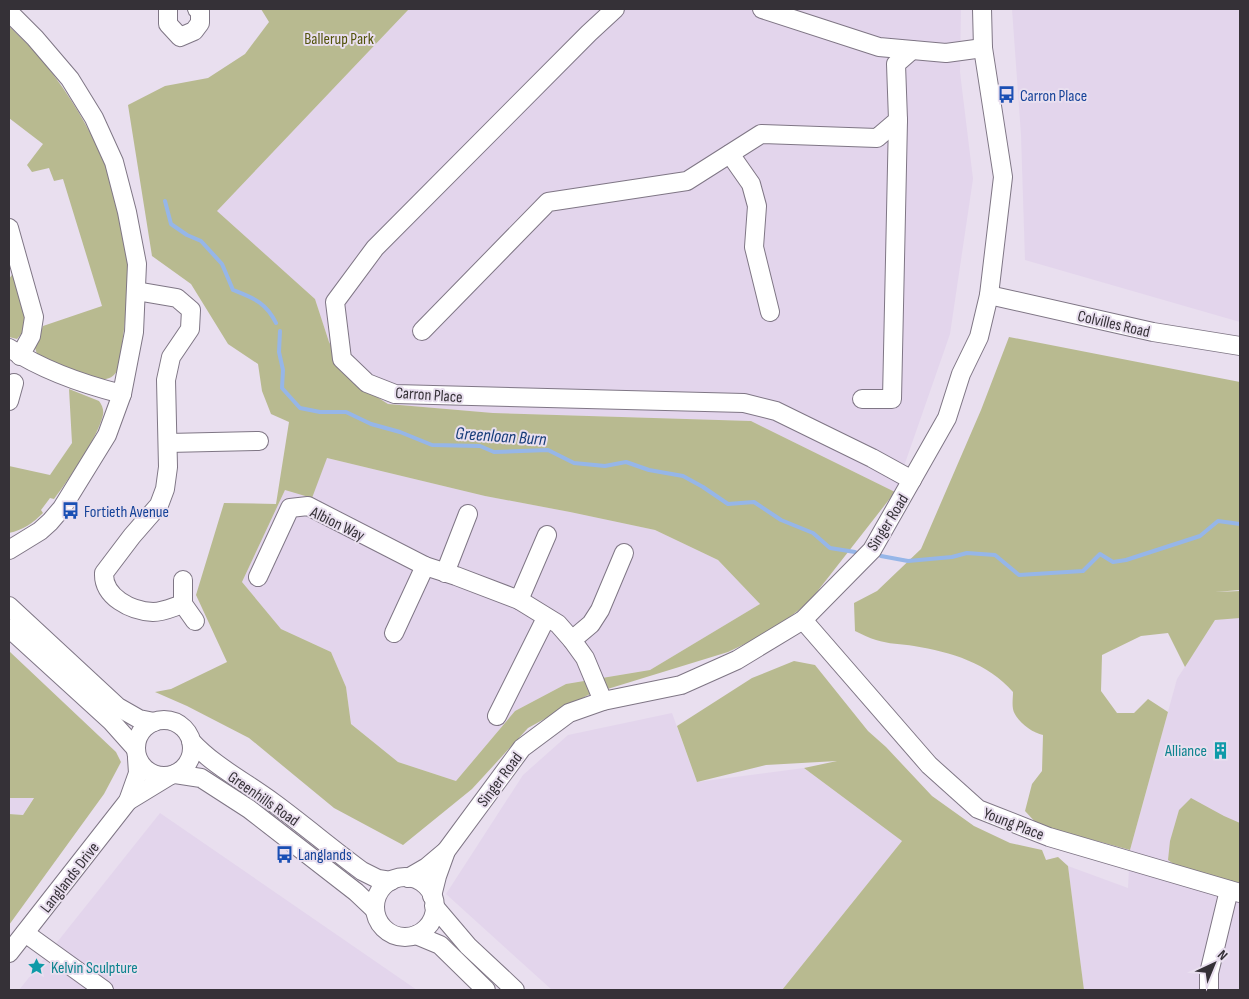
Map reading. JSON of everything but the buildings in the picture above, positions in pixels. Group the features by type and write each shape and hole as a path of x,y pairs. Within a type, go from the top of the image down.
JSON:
{"street":[{"path":"168,9 168,24 180,37 194,31 200,23 200,11 197,9"},
{"name":"Carron Place","path":"615,9 375,248 335,302 342,359 367,383 395,394 744,403 776,411 872,458 912,480"},
{"name":"Singer Road","path":"399,879 427,867 446,851 522,748 569,713 603,702 681,685 736,660 804,620 872,550 947,418 961,374 979,337 989,295 1003,178 983,48 982,9"},
{"path":"768,10 878,47 946,52 983,48"},
{"path":"9,12 35,38 70,79 94,118 114,162 127,212 137,264 134,332 122,394 107,436 62,508 50,522 40,531 12,546"},
{"path":"862,399 892,399 898,120 896,64 912,50"},
{"path":"422,331 548,202 687,181 761,134 877,138 898,120"},
{"path":"730,154 751,184 757,206 754,247 770,312"},
{"path":"9,228 32,304 34,317 31,336 14,352 73,381 122,394"},
{"path":"136,291 176,298 191,310 190,329 171,357 166,380 168,467 165,489 159,504 104,573 104,580 112,596 132,607 151,612 162,611 183,604"},
{"name":"Colvilles Road","path":"989,295 1152,332 1240,346"},
{"path":"9,401 14,383"},
{"path":"168,443 259,441"},
{"name":"Albion Way","path":"258,576 290,508 308,506 425,566 519,600 558,624 585,658 603,702"},
{"path":"445,573 468,514"},
{"path":"519,600 547,535"},
{"path":"572,640 591,624 600,610 624,553"},
{"path":"394,633 425,566"},
{"path":"182,580 183,604 195,621"},
{"path":"9,606 118,707 139,719 154,722"},
{"path":"497,716 546,618"},
{"name":"Young Place","path":"804,620 930,765 978,809 1049,837 1235,891"},
{"path":"9,628 111,721 137,754 147,771 161,776 172,775 185,768 190,760 192,741 188,733 173,721 154,722 146,726 141,733 137,754"},
{"name":"Greenhills Road","path":"192,741 202,753 221,768 273,803 362,871 378,879 399,879"},
{"name":"Langlands Drive","path":"9,953 128,801 138,773 137,754"},
{"name":"Langlands Drive","path":"128,801 172,775"},
{"name":"Greenhills Road","path":"172,775 201,778 249,809 356,892 375,910"},
{"name":"Singer Road","path":"433,901 437,876 446,851"},
{"path":"433,901 434,915 430,923 424,930 408,937 393,935 380,925 375,910 378,893 399,879 422,884 468,946 515,990"},
{"path":"1209,990 1209,973 1235,891"},
{"path":"25,933 104,990"},
{"path":"416,935 440,945 486,990"}],"shaded area":[{"path":"409,9 961,9 960,72 973,179 950,334 895,492 751,421 493,413 388,404 352,381 329,342 315,299 216,212"},
{"path":"1012,9 1240,9 1240,322 1025,260 1021,135"},
{"path":"327,458 485,496 655,530 718,560 760,604 650,670 566,684 515,711 456,781 398,762 351,724 346,687 331,652 281,629 242,582 285,490"},
{"path":"1240,617 1240,990 1084,990 1068,866 1128,888 1130,850 1177,679 1215,620"},
{"path":"672,713 697,782 804,768 902,841 782,990 552,990 446,894 523,775 568,735"},
{"path":"34,797 23,815 9,814 9,798"},
{"path":"160,813 417,990 19,990"}],"green space":[{"name":"Ballerup Park","path":"261,9 409,9 217,211 315,299 329,342 352,381 388,404 493,413 751,421 895,492 809,602 772,631 728,652 588,695 528,728 472,789 403,845 334,808 249,738 155,692 171,689 227,662 196,595 224,503 276,504 289,422 271,414 262,391 258,364 228,344 191,284 152,256 128,105 165,86 208,78 245,54 269,22","holes":["327,458 485,496 655,530 718,560 760,604 650,670 566,684 515,711 456,781 398,762 351,724 346,687 331,652 281,629 242,582 285,490 312,498"]},
{"path":"9,26 38,55 72,101 99,151 119,205 128,261 127,303 120,363 112,377 106,379 99,379 46,360 37,354 35,348 43,326 102,306 63,179 54,181 49,168 32,172 27,165 43,144 9,118"},
{"path":"14,272 23,296 22,308 25,318 22,333 17,339 9,337 9,279"},
{"path":"1009,337 1240,382 1240,590 1215,592 1240,591 1240,618 1215,620 1185,667 1168,633 1141,636 1102,655 1101,691 1117,713 1134,713 1148,699 1168,712 1130,850 1038,825 1025,811 1032,784 1042,771 1043,735 1029,729 1020,722 1013,709 1013,692 992,673 968,660 942,652 881,641 855,631 854,603 877,591 921,549 981,410"},
{"path":"69,389 99,401 103,411 100,425 89,447 67,481 54,499 50,498 41,510 43,513 27,526 9,533 9,466 50,475 72,443"},
{"path":"9,651 116,752 121,762 104,794 9,925 9,814 23,815 34,798 9,798"},
{"path":"794,661 815,665 868,731 886,747 932,796 974,826 1010,843 1042,850 1046,860 1058,857 1068,866 1084,990 782,990 902,841 804,768 837,761 766,765 697,782 677,726 752,678"},
{"path":"1191,798 1240,823 1240,883 1179,868 1168,860 1170,841 1179,810"}],"waterway":[{"name":"Greenloan Burn","path":"165,201 171,224 187,235 201,241 222,264 233,290 253,298 263,305 276,323"},
{"name":"Greenloan Burn","path":"280,331 279,352 283,370 282,388 300,408 320,412 346,412 371,424 400,432 432,445 480,446 494,452 548,450 574,463 605,466 626,462 649,470 683,476 728,504 754,502 781,520 813,533 830,548 855,552"},
{"name":"Greenloan Burn","path":"881,556 908,561 952,557 967,553 995,555 1019,575 1083,571 1100,554 1113,562 1126,560 1200,536 1218,521 1240,524"}],"place":[{"name":"Carron Place","path":"1006,95"},
{"name":"Fortieth Avenue","path":"70,511"},
{"name":"Alliance","path":"1221,750"},
{"name":"Langlands","path":"284,854"},
{"name":"Kelvin Sculpture","path":"37,967"}]}
